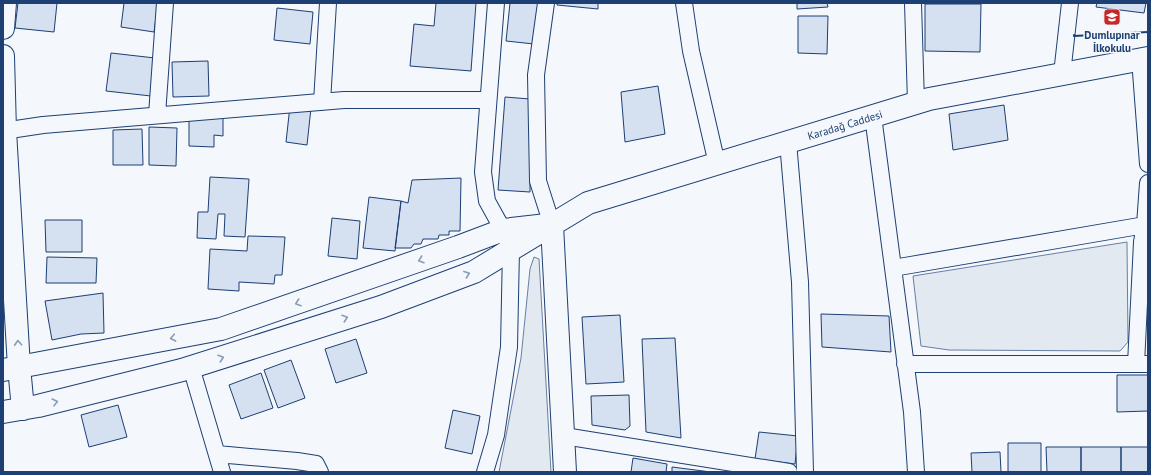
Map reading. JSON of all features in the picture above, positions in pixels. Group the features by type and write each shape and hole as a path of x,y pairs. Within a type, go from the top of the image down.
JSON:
{"street":[{"path":"3,28 5,3"},
{"path":"157,116 165,3"},
{"path":"322,102 328,3"},
{"path":"485,472 496,436 509,347 511,250 503,230 487,201 483,172 496,3"},
{"path":"546,3 536,75 538,181 552,225 565,472"},
{"path":"684,3 691,51 717,164"},
{"path":"913,3 916,103"},
{"path":"1062,74 1070,3"},
{"path":"3,56 13,411"},
{"path":"1144,58 1148,164"},
{"name":"Karadağ Caddesi","path":"13,411 191,367 381,307 474,272 588,203 929,99 1144,58"},
{"path":"4,131 43,125 344,100 488,100"},
{"path":"873,116 912,412 916,472"},
{"path":"788,142 800,282 805,472"},
{"path":"905,364 1142,364 1142,242 1148,183"},
{"path":"894,268 1145,224"},
{"path":"11,369 221,329 503,230 552,225"},
{"path":"191,367 222,472"},
{"path":"564,436 789,472"},
{"path":"217,454 297,460 316,464 320,472"}],"shaded area":[{"path":"1127,242 1128,342 1120,351 949,350 921,346 913,276"},
{"path":"534,257 539,259 551,472 499,472 521,358 530,269"}],"building":[{"path":"18,3 57,3 54,32 15,28"},
{"path":"124,3 158,3 154,32 121,27"},
{"path":"436,3 476,3 471,71 410,66 414,24 434,26"},
{"path":"510,3 538,3 534,44 506,41"},
{"path":"557,3 598,3 598,9 557,5"},
{"path":"797,3 827,3 828,7 797,9"},
{"path":"1097,3 1146,3 1144,13 1096,7"},
{"path":"925,4 981,4 980,52 925,51"},
{"path":"277,8 313,12 310,44 274,40"},
{"path":"798,16 828,16 827,54 798,53"},
{"path":"111,53 155,58 151,96 106,91"},
{"path":"208,61 209,96 173,97 172,62"},
{"path":"658,86 665,134 625,142 621,92"},
{"path":"505,97 530,99 530,192 498,190"},
{"path":"1004,105 1008,140 953,150 949,114"},
{"path":"290,106 311,108 307,145 286,142"},
{"path":"189,118 223,118 223,136 214,135 214,147 189,146"},
{"path":"149,127 177,128 176,166 149,165"},
{"path":"142,129 143,165 113,165 113,130"},
{"path":"210,177 249,179 245,237 224,236 225,214 218,214 216,239 197,238 198,212 208,212"},
{"path":"461,178 460,231 449,231 449,235 439,235 438,239 423,239 421,244 414,244 411,248 395,248 401,201 408,203 412,180"},
{"path":"369,197 401,201 395,251 363,248"},
{"path":"332,218 360,221 357,259 328,256"},
{"path":"45,220 82,220 82,252 46,252"},
{"path":"248,236 285,237 282,275 275,275 274,284 239,282 239,291 208,289 210,249 247,251"},
{"path":"47,257 97,258 96,283 46,283"},
{"path":"103,293 104,333 81,334 52,340 45,301"},
{"path":"821,314 889,316 891,352 822,347"},
{"path":"620,315 624,382 586,384 582,317"},
{"path":"675,338 681,438 646,432 642,339"},
{"path":"356,339 367,373 336,383 325,349"},
{"path":"291,360 305,398 278,408 264,370"},
{"path":"261,373 273,408 241,419 229,385"},
{"path":"1117,375 1148,375 1148,411 1117,412"},
{"path":"629,395 630,426 625,430 592,425 591,396"},
{"path":"118,405 127,437 89,447 81,415"},
{"path":"453,410 480,416 472,454 445,448"},
{"path":"759,432 798,436 795,464 755,459"},
{"path":"1008,443 1041,443 1041,472 1008,472"},
{"path":"1046,447 1081,447 1081,472 1047,472"},
{"path":"1081,447 1121,447 1121,472 1081,472"},
{"path":"1121,447 1148,447 1148,472 1121,472"},
{"path":"1000,452 1001,472 972,472 971,453"},
{"path":"633,458 667,464 666,472 631,472"},
{"path":"672,467 711,472 672,472"}],"wall":[{"path":"1074,35 1148,32"}],"place":[{"name":"Dumlupınar İlkokulu","path":"1112,17"}]}
